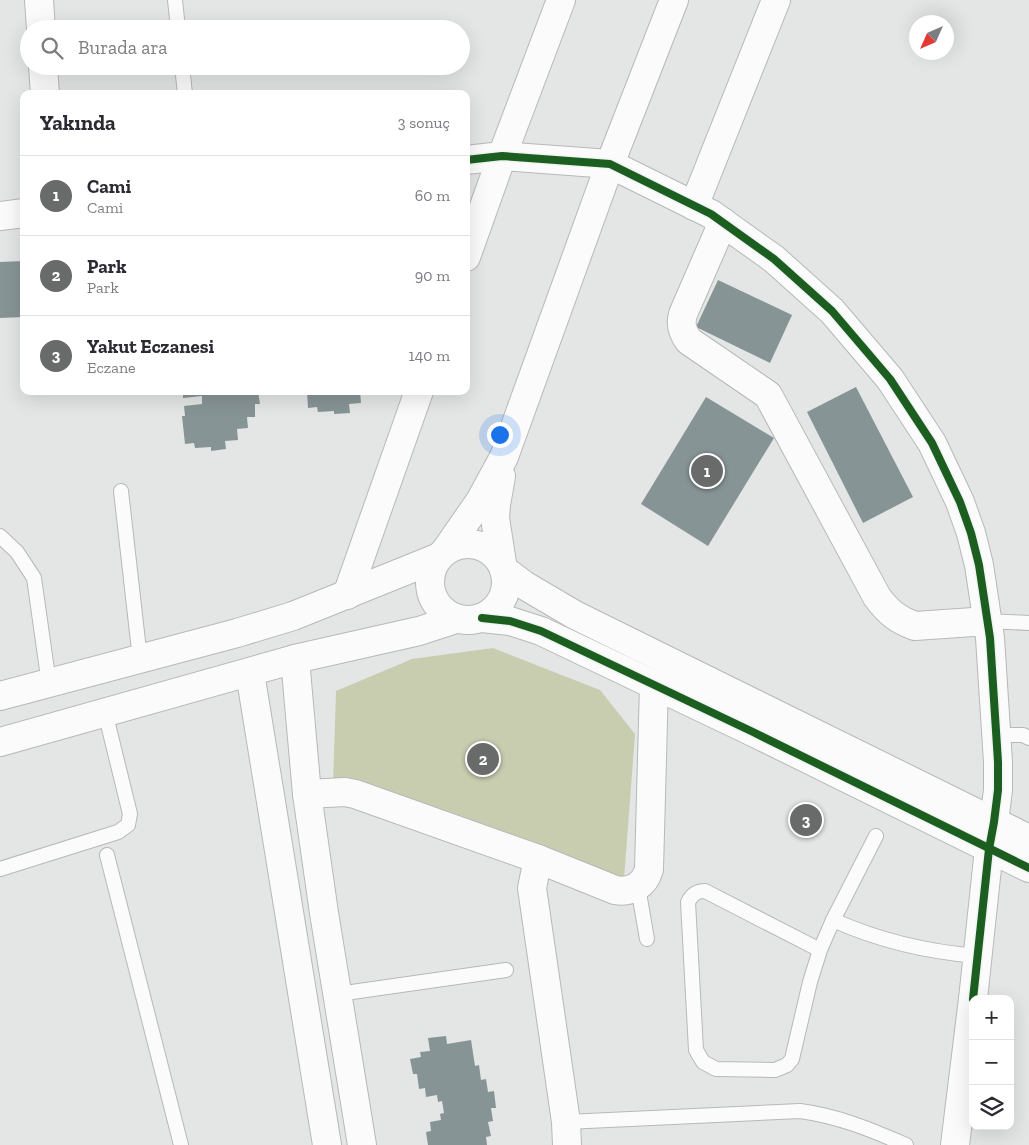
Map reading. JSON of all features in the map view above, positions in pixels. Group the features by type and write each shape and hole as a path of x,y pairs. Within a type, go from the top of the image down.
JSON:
{"street":[{"path":"39,0 40,20"},
{"path":"470,246 561,0"},
{"path":"674,0 610,164 504,457 472,513 432,569 429,582 431,594 436,604 445,613 469,619 510,621 541,631 1029,868"},
{"path":"694,206 776,0"},
{"path":"44,75 45,90"},
{"path":"470,160 502,156 610,164 723,222 774,259 832,311 890,379 915,415 936,450 960,502 979,565 988,621 998,781 973,995"},
{"path":"0,216 20,214"},
{"path":"723,222 683,314 681,320 684,335 689,341 768,395 877,598 893,616 915,626 988,621"},
{"path":"347,595 418,395"},
{"path":"0,742 295,660 469,619 493,611 502,601 506,588 506,575 495,518 504,457"},
{"path":"0,696 237,634 293,616 442,554 457,545 469,544 481,546 493,553 503,566 530,589 575,615 1029,839"},
{"path":"295,660 307,794 324,913 362,1145"},
{"path":"250,673 328,1145"},
{"path":"307,794 345,792 356,794 538,859 615,890 628,890 643,882 649,868 654,685"},
{"path":"538,859 532,888 567,1133"},
{"path":"955,1145 969,1031"}],"lane":[{"path":"175,0 177,20"},
{"path":"183,75 185,90"},
{"path":"121,491 140,659"},
{"path":"0,536 18,552 34,578 48,684"},
{"path":"988,621 1029,623"},
{"path":"0,870 118,832 128,825 130,814 105,712"},
{"path":"996,734 1023,735 1029,738"},
{"path":"820,950 705,890 695,892 688,902 696,1050 703,1062 716,1069 775,1070 787,1065 792,1059 810,982 820,950 833,920 876,836"},
{"path":"107,855 181,1145"},
{"path":"638,886 647,939"},
{"path":"833,920 858,931 912,947 944,953 978,956"},
{"path":"338,994 506,970"},
{"path":"567,1133 800,1111 838,1118 906,1145"}],"green space":[{"path":"493,648 600,690 635,734 624,879 333,784 336,691 412,659"}],"building":[{"path":"20,261 20,317 0,318 0,262"},
{"path":"718,280 792,315 770,363 696,327"},
{"path":"856,387 913,497 863,523 807,412"},
{"path":"183,395 259,395 260,404 255,404 255,417 247,417 248,428 237,429 238,440 225,441 226,449 211,451 211,447 195,448 194,443 185,444 182,416 185,416 184,406 202,404 202,396 183,398"},
{"path":"307,395 360,395 361,403 349,404 350,413 334,414 334,411 318,412 317,407 308,408"},
{"path":"706,397 774,438 708,546 641,504"},
{"path":"446,1036 447,1044 471,1040 475,1066 479,1065 481,1080 486,1079 488,1092 494,1091 496,1108 491,1108 493,1121 488,1122 491,1136 486,1137 487,1145 428,1145 426,1132 431,1131 430,1122 441,1120 440,1114 444,1113 442,1101 438,1102 437,1095 426,1097 425,1088 419,1089 417,1074 413,1074 410,1059 421,1057 420,1052 430,1051 428,1038"}],"cycle path":[{"path":"470,160 502,156 610,164 711,214 774,259 832,311 890,379 932,443 960,502 971,533 979,565 990,638 998,790 989,849 973,995"},
{"path":"482,618 510,621 541,631 753,732 1029,868"}],"place":[{"name":"Cami","path":"707,471"},
{"name":"Park","path":"483,759"},
{"name":"Yakut Eczanesi","path":"806,820"}]}
